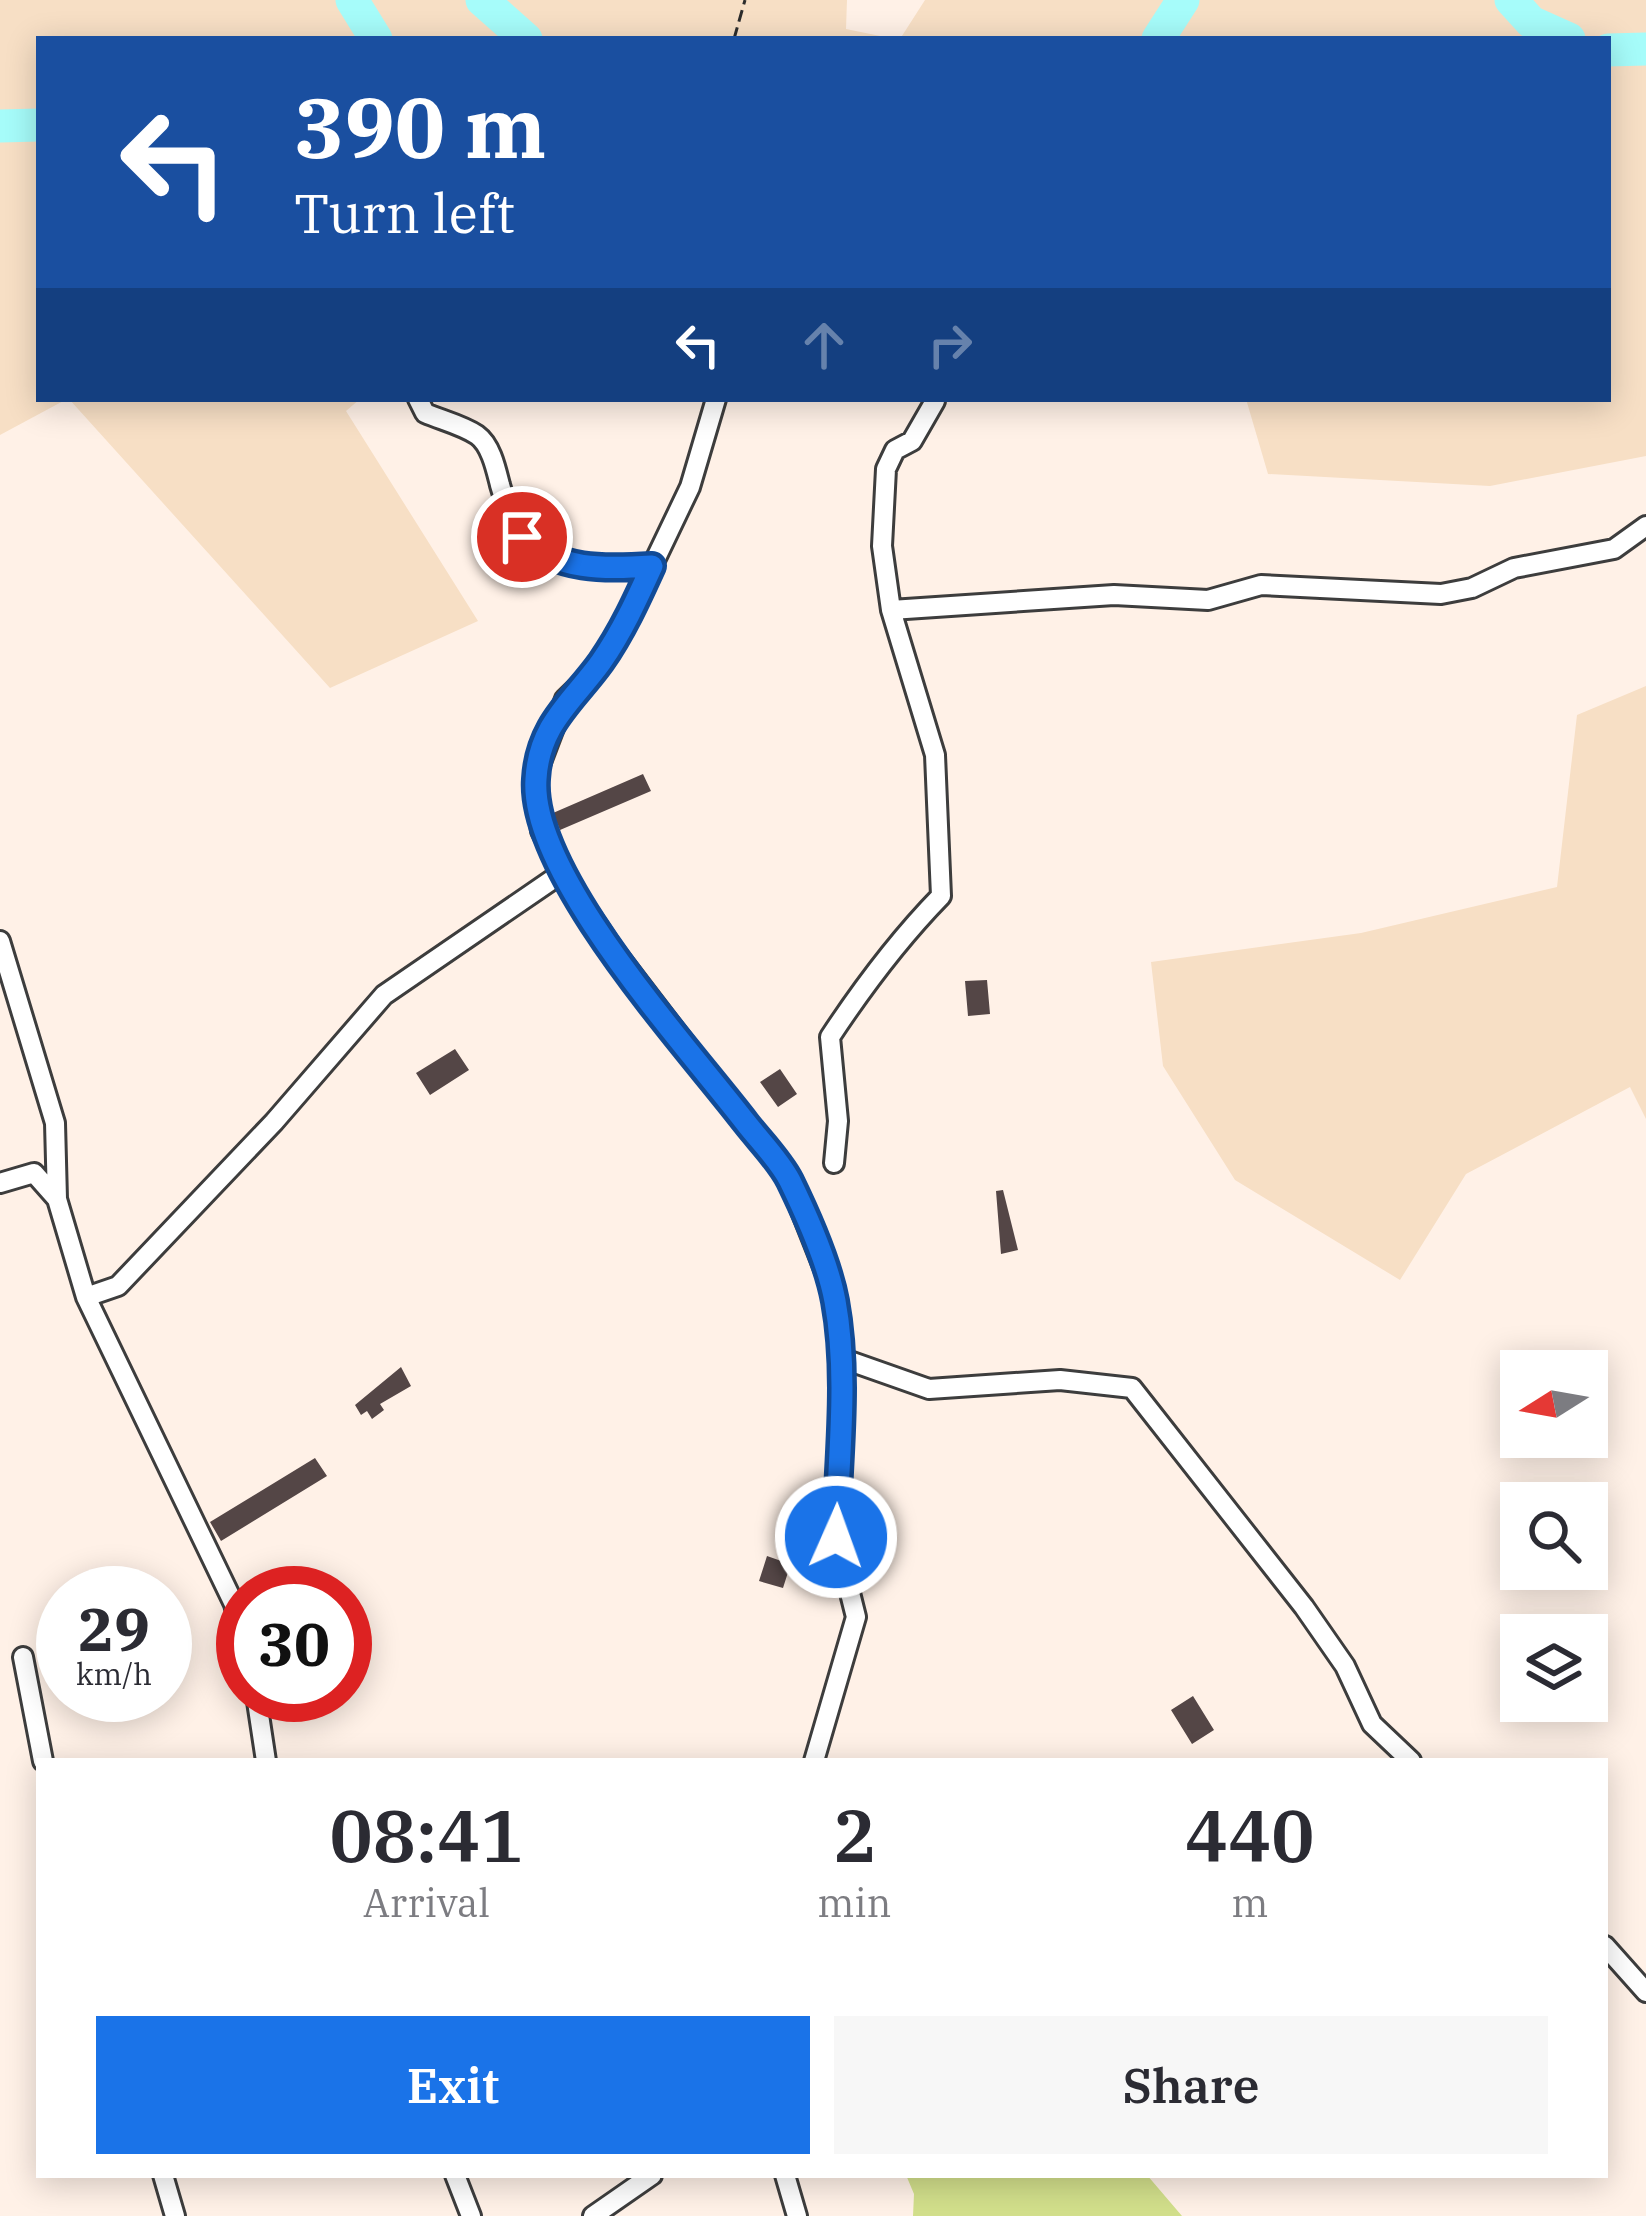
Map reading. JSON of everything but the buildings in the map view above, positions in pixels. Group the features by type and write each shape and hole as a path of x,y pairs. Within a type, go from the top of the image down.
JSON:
{"street":[{"path":"420,402 425,413 480,437 494,460 509,519 543,557 601,569 652,566"},
{"path":"715,402 690,487 623,627 598,667 565,699 546,737 536,778 541,831 562,873 788,1178 835,1297 841,1358 836,1537 856,1617 815,1758"},
{"path":"834,1163 838,1120 830,1037 875,979 892,946 941,896 935,755 891,610 882,546 886,469 895,450 912,441 933,402"},
{"path":"891,610 1114,595 1208,600 1261,585 1441,594 1472,588 1514,568 1614,549 1646,526"},
{"path":"86,1297 118,1286 274,1122 384,995 562,873"},
{"path":"0,941 56,1123 57,1198 86,1297 216,1567"},
{"path":"0,1184 34,1173 57,1198"},
{"path":"841,1358 929,1389 1060,1380 1132,1388 1314,1622 1345,1666 1372,1724 1408,1758"},
{"path":"22,1657 42,1758"},
{"path":"260,1722 266,1758"},
{"path":"1608,1949 1646,1992"},
{"path":"164,2178 175,2216"},
{"path":"456,2178 471,2216"},
{"path":"593,2216 648,2178"},
{"path":"786,2178 797,2216"}],"path":[{"path":"735,36 745,0"}],"shaded area":[{"path":"0,0 847,0 846,29 880,36 36,36 36,402 61,402 0,435"},
{"path":"925,0 1646,0 1646,456 1490,486 1268,474 1247,402 1611,402 1611,36 902,36"},
{"path":"72,402 356,402 346,411 478,621 330,688"},
{"path":"1646,686 1646,1119 1630,1087 1466,1174 1400,1280 1235,1180 1163,1066 1151,962 1361,933 1557,887 1577,715"}],"green space":[{"path":"907,2178 1150,2178 1182,2216 913,2216 914,2194"}],"waterway":[{"path":"352,0 374,36"},
{"path":"482,0 523,36"},
{"path":"1160,36 1183,0"},
{"path":"1511,0 1531,22 1562,36"},
{"path":"1611,50 1646,49"},
{"path":"0,126 36,125"}],"route":[{"path":"522,537 543,557 601,569 652,566 623,627 598,667 565,699 546,737 536,778 541,831 562,873 613,949 788,1178 835,1297 841,1358 836,1537"}]}
